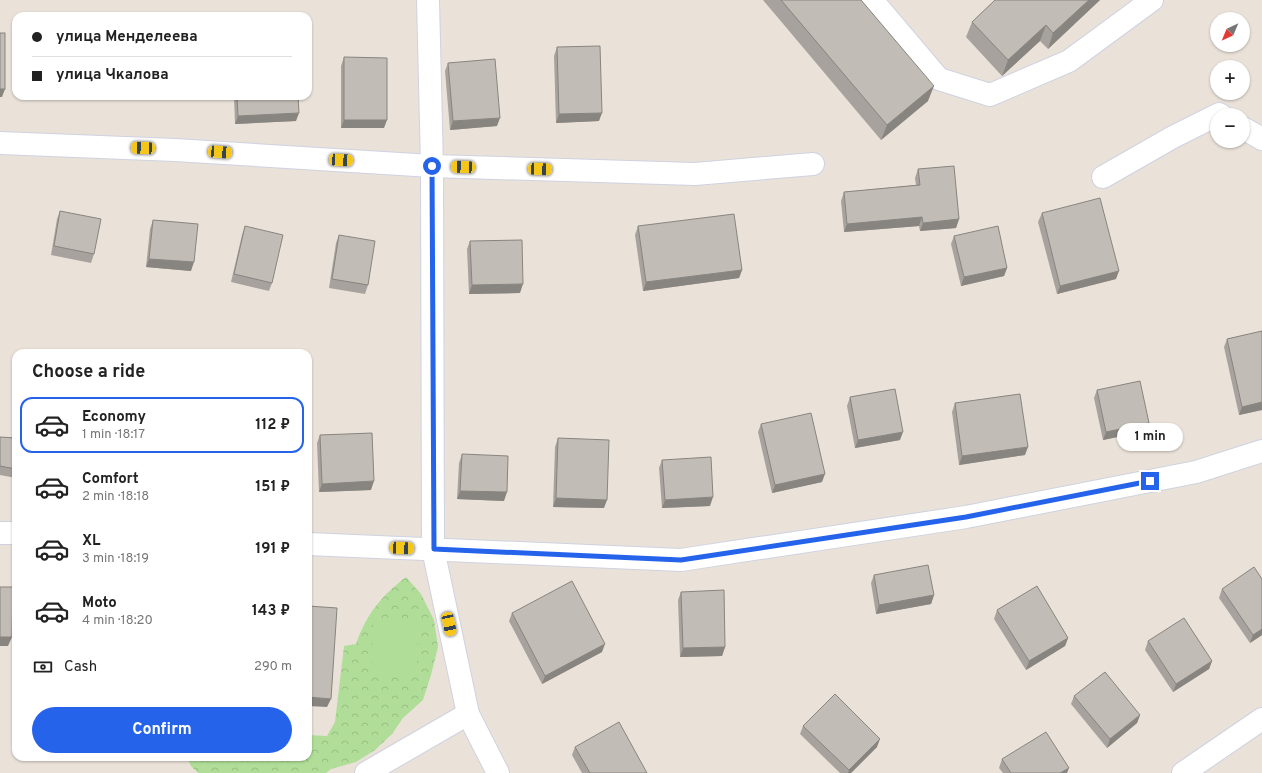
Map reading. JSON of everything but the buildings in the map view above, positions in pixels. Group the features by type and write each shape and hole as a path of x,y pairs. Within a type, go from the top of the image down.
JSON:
{"street":[{"path":"428,0 432,166 434,549 468,714 498,773"},
{"path":"872,0 939,79 990,95 1069,61 1152,0"},
{"path":"1103,177 1173,137 1210,118"},
{"path":"1250,132 1262,139"},
{"path":"0,143 175,150 432,166 695,174 813,164"},
{"path":"312,544 681,560 966,517 1196,472 1262,452"},
{"path":"0,533 12,533"},
{"path":"366,773 468,714"},
{"path":"1183,773 1262,719"}],"green space":[{"path":"406,577 421,594 434,620 438,647 423,700 403,718 392,734 375,750 356,762 331,769 326,773 198,773 191,766 189,761 312,761 312,735 327,736 335,722 344,646 356,644 375,607 397,584"},
{"path":"373,619 418,620 417,677 372,676"}],"route":[{"path":"432,166 434,549 681,560 966,517 1150,481"}]}
